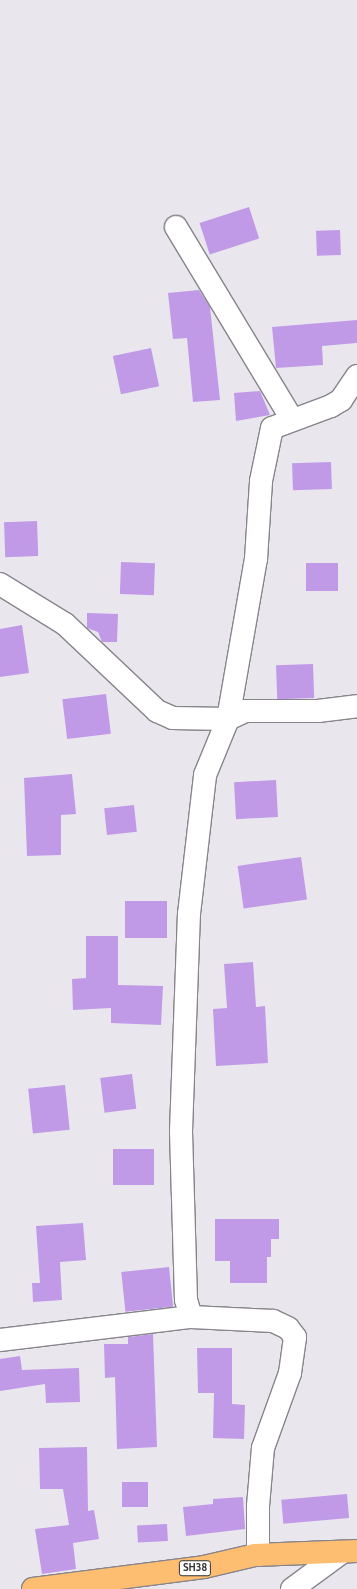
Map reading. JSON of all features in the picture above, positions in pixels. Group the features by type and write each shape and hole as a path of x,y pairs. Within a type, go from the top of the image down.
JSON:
{"main road":[{"name":"SH38","path":"33,1589 204,1567 258,1555 349,1552"}],"street":[{"path":"176,227 292,419"},
{"path":"190,1317 186,1300 181,1131 189,914 205,775 228,719 256,559 266,448 272,428 341,400 357,376"},
{"path":"0,584 65,624 157,712 173,718 228,719 245,711 318,711 357,706"},
{"path":"0,1340 190,1317 273,1321 288,1328 295,1337 290,1373 263,1448 258,1506 258,1555"},
{"path":"292,1589 349,1552"}],"building":[{"path":"249,207 259,238 210,254 200,223"},
{"path":"340,230 341,255 317,256 316,231"},
{"path":"199,290 210,307 220,400 193,402 187,338 173,339 168,293"},
{"path":"357,320 357,343 322,346 323,365 276,368 272,327"},
{"path":"151,348 159,386 121,394 113,356"},
{"path":"260,391 270,415 236,421 234,393"},
{"path":"331,462 332,489 293,490 292,463"},
{"path":"37,521 38,556 5,557 4,522"},
{"path":"121,562 155,563 154,595 120,594"},
{"path":"306,563 338,563 338,591 306,591"},
{"path":"87,613 118,614 117,642 102,642 98,632 87,628"},
{"path":"22,625 29,673 0,677 0,629"},
{"path":"313,664 314,698 277,699 276,665"},
{"path":"106,694 111,734 67,739 62,699"},
{"path":"72,774 76,814 61,815 61,855 27,856 24,778"},
{"path":"276,780 278,817 236,819 234,782"},
{"path":"134,805 137,832 107,835 104,808"},
{"path":"301,857 307,900 244,908 238,866"},
{"path":"125,901 167,901 167,938 125,938"},
{"path":"86,936 118,936 118,985 163,986 161,1025 111,1023 111,1008 73,1010 72,979 86,978"},
{"path":"253,962 256,1007 265,1006 268,1063 216,1066 213,1009 227,1008 224,964"},
{"path":"132,1074 136,1109 105,1113 100,1078"},
{"path":"65,1085 70,1130 33,1134 28,1089"},
{"path":"113,1149 154,1149 154,1185 113,1185"},
{"path":"215,1219 279,1219 279,1239 271,1239 271,1257 267,1257 267,1283 230,1283 230,1261 215,1261"},
{"path":"83,1223 86,1260 60,1262 62,1300 33,1302 32,1283 40,1283 36,1226"},
{"path":"169,1267 173,1307 125,1312 121,1272"},
{"path":"153,1334 157,1447 117,1449 115,1377 105,1378 104,1344 128,1344 128,1337"},
{"path":"197,1348 232,1348 232,1404 245,1405 244,1439 213,1438 214,1393 198,1393"},
{"path":"20,1356 22,1370 79,1368 80,1402 46,1403 45,1384 0,1391 0,1359"},
{"path":"87,1447 88,1511 94,1510 99,1539 73,1543 76,1569 42,1574 35,1529 69,1525 63,1489 40,1489 39,1448"},
{"path":"122,1482 148,1482 148,1507 122,1507"},
{"path":"347,1494 349,1518 283,1524 281,1500"},
{"path":"243,1497 245,1529 186,1536 183,1507 213,1504 213,1499"},
{"path":"167,1524 168,1541 138,1543 137,1526"}]}
